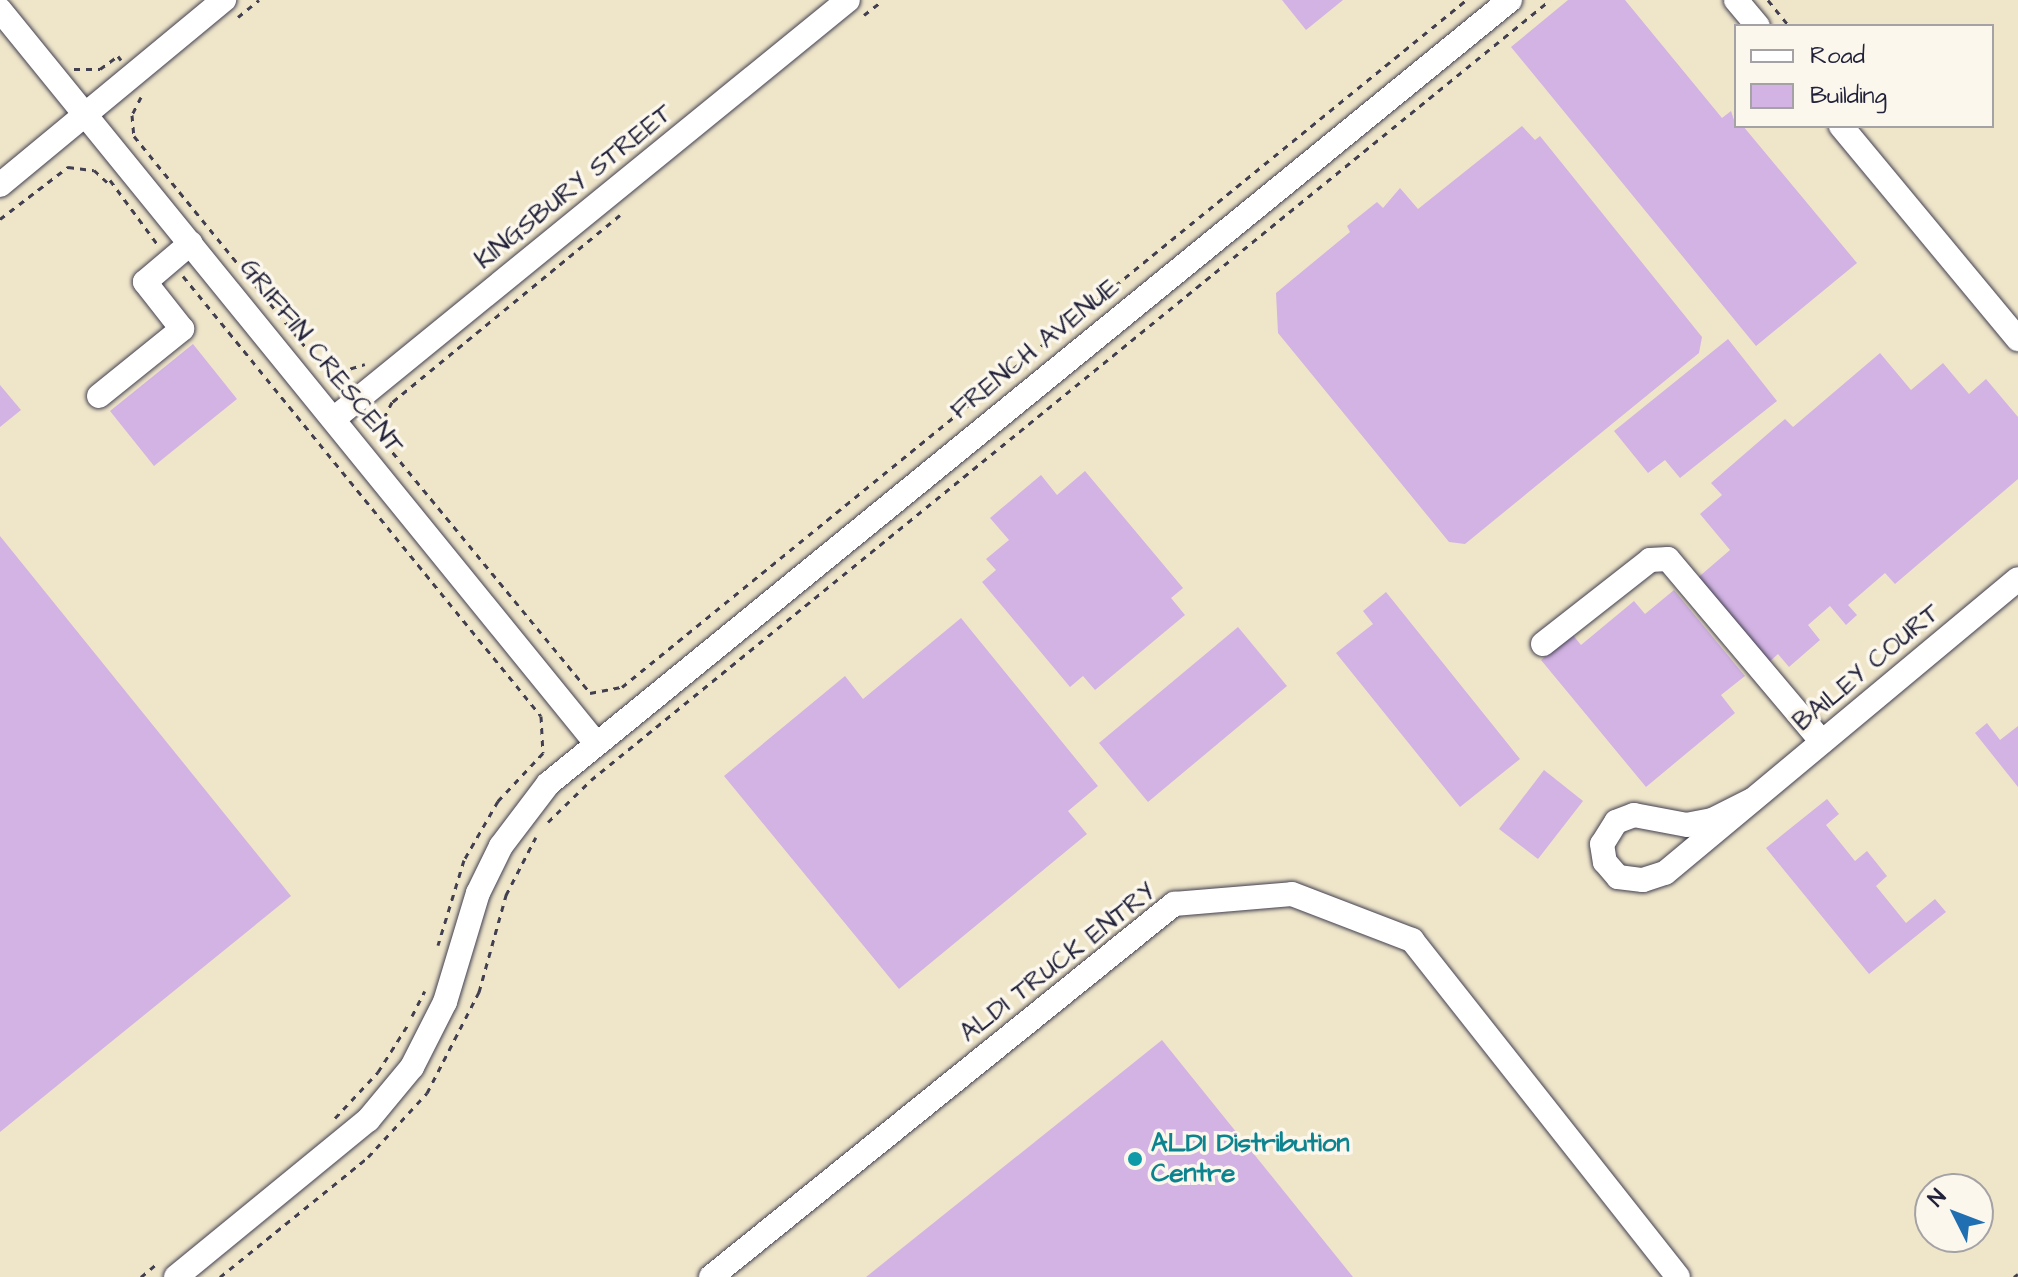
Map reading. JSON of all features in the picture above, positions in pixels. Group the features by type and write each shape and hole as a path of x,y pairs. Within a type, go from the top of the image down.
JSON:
{"street":[{"path":"0,185 224,0"},
{"name":"FRENCH AVENUE","path":"171,1267 368,1120 412,1067 445,1002 478,893 501,846 548,784 595,742 1510,0"},
{"path":"1736,0 1756,24"},
{"name":"GRIFFIN CRESCENT","path":"0,10 336,417 595,742"},
{"name":"KINGSBURY STREET","path":"336,417 853,10"},
{"path":"1843,128 2018,339"},
{"path":"99,396 182,329 145,282 191,243"},
{"path":"1543,644 1650,560 1668,559 1822,742"},
{"name":"BAILEY COURT","path":"1752,800 1712,820 1687,825 1634,815 1616,822 1602,844 1605,862 1618,877 1643,880 1665,873 2018,579"},
{"name":"ALDI TRUCK ENTRY","path":"711,1277 1174,904 1292,894 1412,940 1678,1277"}],"path":[{"path":"853,10 883,0"},
{"path":"628,209 392,402 381,424 385,443 584,692 604,693 622,687 1466,0"},
{"path":"591,780 1550,0"},
{"path":"1768,0 1787,24"},
{"path":"66,63 86,71 100,69 118,56 123,63"},
{"path":"147,92 132,115 134,136 316,360 339,372 371,367"},
{"path":"0,219 68,167 94,170 109,181 543,724 543,753 498,801 464,860 438,948"},
{"path":"543,724 549,720"},
{"path":"330,1123 378,1072 427,987"},
{"path":"141,1277 171,1267"}],"building":[{"path":"1282,0 1343,0 1306,30"},
{"path":"1568,0 1625,0 1722,118 1731,111 1734,128 1745,128 1857,263 1756,346 1511,47"},
{"path":"1522,126 1535,140 1540,136 1702,337 1699,353 1465,544 1449,542 1278,333 1276,293 1350,232 1347,226 1377,202 1383,208 1400,188 1418,209"},
{"path":"1728,339 1777,401 1680,478 1665,460 1648,473 1614,431"},
{"path":"193,344 237,399 154,466 110,411"},
{"path":"1880,353 1911,390 1943,363 1969,394 1986,379 2018,417 2018,479 1895,584 1885,573 1848,605 1857,615 1846,625 1830,606 1808,625 1820,640 1789,667 1778,654 1766,665 1694,581 1730,550 1700,514 1722,495 1711,483 1785,419 1793,427"},
{"path":"0,385 21,410 0,427"},
{"path":"1085,471 1183,588 1171,598 1185,615 1095,690 1083,676 1070,687 982,582 996,570 986,559 1009,540 990,518 1041,475 1057,495"},
{"path":"0,536 291,896 0,1132"},
{"path":"1674,590 1745,676 1721,695 1735,713 1646,787 1541,660 1572,634 1581,645 1634,601 1645,614"},
{"path":"1386,592 1520,759 1460,807 1336,653 1373,624 1363,611"},
{"path":"961,618 1098,786 1068,811 1087,834 899,989 724,776 845,676 863,699"},
{"path":"1238,627 1287,686 1148,802 1099,743"},
{"path":"1987,723 2000,740 2018,726 2018,787 1975,733"},
{"path":"1544,770 1583,801 1538,859 1499,829"},
{"path":"1827,799 1839,814 1826,825 1855,861 1867,851 1887,876 1876,886 1906,923 1935,899 1946,912 1869,974 1766,848"},
{"name":"ALDI Distribution Centre","path":"1162,1040 1353,1277 866,1277"}],"place":[{"name":"ALDI Distribution Centre","path":"1135,1159"}]}
